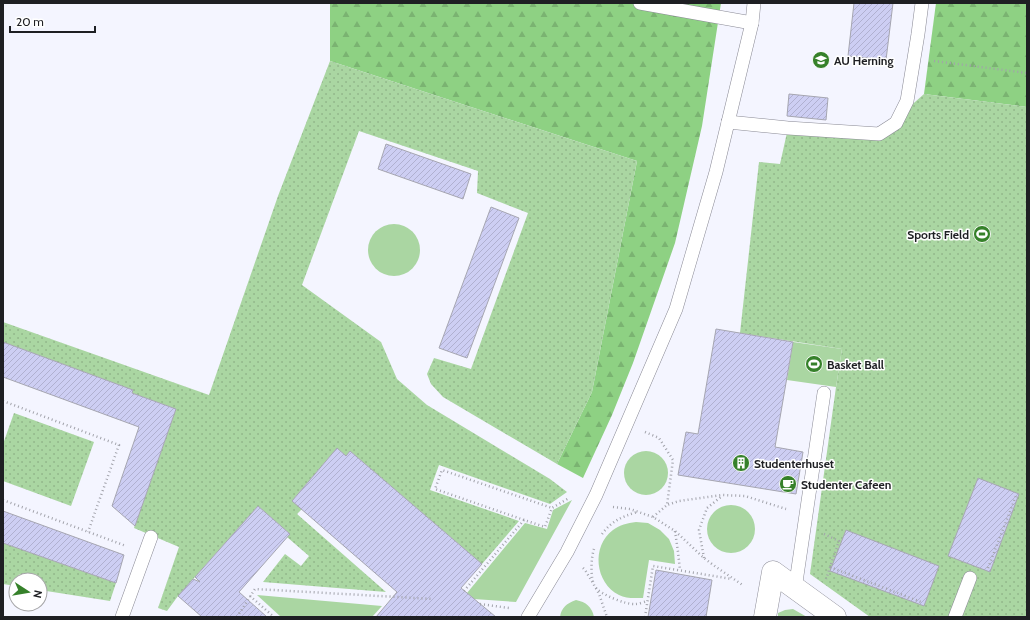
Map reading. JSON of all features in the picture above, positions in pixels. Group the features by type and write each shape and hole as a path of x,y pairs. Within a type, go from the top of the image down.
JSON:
{"street":[{"path":"767,610 773,572 835,617"}],"lane":[{"path":"640,3 752,23"},
{"path":"530,614 567,552 599,488 676,309 716,172 752,23 754,3"},
{"path":"728,122 788,128 879,134 896,123 907,101 922,3"},
{"path":"796,589 824,393"},
{"path":"123,617 150,537"},
{"path":"955,617 970,578"}],"path":[{"path":"914,59 1027,73"},
{"path":"3,401 119,445 88,532"},
{"path":"626,424 659,438 673,460 667,505"},
{"path":"552,508 442,470 435,489 546,527 552,508 572,496"},
{"path":"704,558 699,530 707,508 722,495"},
{"path":"653,517 667,505 679,500 722,495 745,496 805,520 840,541 817,604"},
{"path":"985,574 1016,496"},
{"path":"3,500 145,554"},
{"path":"591,504 630,509 653,517 675,531 704,558 734,579 767,610"},
{"path":"601,536 608,526 624,516 639,512"},
{"path":"464,590 524,520"},
{"path":"675,531 680,570"},
{"path":"596,546 592,557 592,574 595,587 607,596 621,602 634,604 647,601"},
{"path":"567,552 585,570 599,594 607,617"},
{"path":"644,617 653,566 734,579"},
{"path":"830,567 921,602"},
{"path":"237,617 255,589 433,599"},
{"path":"250,596 274,617"},
{"path":"480,604 530,614"}],"green space":[{"path":"330,3 721,3 702,126 675,243 633,363 612,415 583,478 557,464 592,392 637,161 330,61"},
{"path":"936,3 1027,3 1027,107 924,94"},
{"path":"330,61 637,161 592,392 557,464 443,397 431,384 427,374 434,358 471,369 528,213 477,193 478,171 359,131 302,285 381,342 397,379 427,405 550,479 567,492 550,504 439,465 430,490 519,521 482,564 350,451 346,456 337,448 295,497 305,506 297,514 386,592 263,582 285,554 301,566 309,556 287,537 290,534 258,506 178,596 167,611 158,608 179,547 134,528 176,409 132,393 133,390 3,342 3,322 209,395 278,196"},
{"path":"924,94 1027,107 1027,617 870,617 810,574 842,349 740,333 759,162 780,164 788,128 879,134"},
{"path":"389,224 399,224 408,228 416,236 420,245 420,255 416,264 408,272 399,276 389,276 380,272 372,264 368,255 368,245 372,236 380,228"},
{"name":"Basket Ball","path":"793,342 842,349 836,387 787,380"},
{"path":"14,413 94,442 71,506 3,481 3,444"},
{"path":"646,451 658,455 664,461 668,473 664,485 658,491 646,495 634,491 628,485 624,473 628,461 634,455"},
{"path":"572,500 516,602 474,599 467,593 525,523 547,529 553,510"},
{"path":"731,505 740,507 748,512 753,520 755,529 753,538 748,546 740,551 731,553 722,551 714,546 709,538 707,529 709,520 714,512 722,507"},
{"path":"636,522 648,523 660,530 669,539 674,551 675,564 649,560 643,598 625,597 619,595 611,589 605,582 599,564 601,545 606,537 618,527"},
{"path":"3,543 116,583 110,601 48,591 48,572 8,572 8,585 3,584"},
{"path":"257,595 382,606 372,617 281,617"},
{"path":"576,600 583,602 588,606 592,610 594,617 560,617 565,606"},
{"path":"793,609 807,617 778,617 778,613"}],"building":[{"path":"854,3 893,3 886,60 848,56"},
{"path":"789,94 828,98 826,120 787,116"},
{"path":"386,144 471,174 463,199 378,169"},
{"path":"491,207 519,218 467,358 439,348"},
{"path":"716,329 793,342 775,447 803,452 796,494 678,475 686,432 698,434"},
{"path":"3,342 133,390 132,393 176,409 135,526 112,506 139,427 3,377"},
{"path":"337,448 346,456 350,451 482,564 461,588 496,617 376,617 397,592 292,501"},
{"path":"978,478 1019,494 990,572 948,556"},
{"path":"258,506 290,534 239,592 267,617 202,617 178,596 193,579 200,582 195,577"},
{"path":"3,511 124,555 116,583 3,543"},
{"path":"846,530 939,566 924,606 830,571"},
{"path":"656,570 712,580 706,617 648,617"}],"place":[{"name":"AU Herning","path":"821,60"},
{"name":"Sports Field","path":"982,234"},
{"name":"Basket Ball","path":"814,364"},
{"name":"Studenterhuset","path":"741,463"},
{"name":"Studenter Cafeen","path":"788,484"}]}
